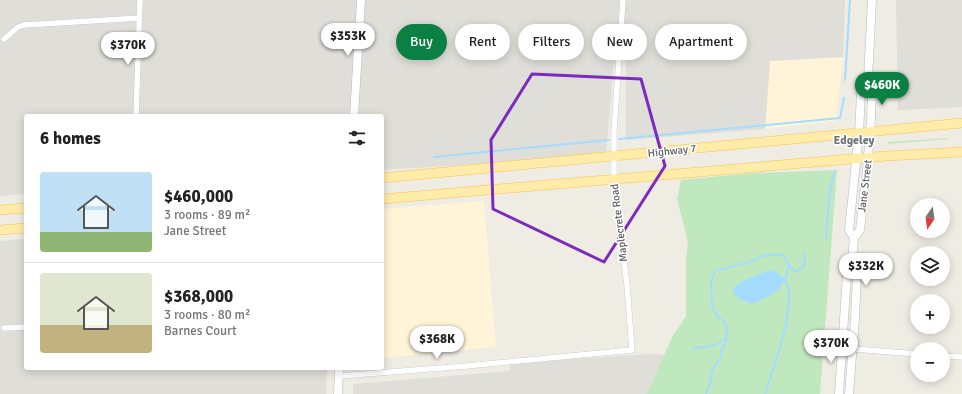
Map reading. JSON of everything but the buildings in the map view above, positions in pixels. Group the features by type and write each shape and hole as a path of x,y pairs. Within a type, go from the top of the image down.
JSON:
{"main road":[{"path":"354,114 361,0"},
{"name":"Jane Street","path":"839,394 847,274 852,260 854,238 860,230 868,158 872,94 867,86 872,0"},
{"name":"Jane Street","path":"854,238 849,230 859,133 861,93 867,86"},
{"name":"Highway 7","path":"384,178 962,123"},
{"path":"933,153 962,146"},
{"name":"Highway 7","path":"384,199 614,178 962,152"},
{"path":"0,210 24,208"},
{"path":"0,230 24,228"},
{"name":"Jane Street","path":"849,394 855,318 856,274 852,260"},
{"path":"338,394 339,372"}],"street":[{"path":"136,114 140,0"},
{"name":"Maplecrete Road","path":"384,370 468,366 632,350 627,285 614,178 614,131 624,0"},
{"path":"4,39 24,24 140,18"},
{"path":"4,328 24,326"},
{"path":"842,348 910,353"},
{"path":"950,356 962,357"},
{"name":"Maplecrete Road","path":"339,372 382,370"}],"highlighted area":[{"path":"532,74 641,79 665,166 604,262 493,209 491,140"}],"shaded area":[{"path":"0,0 845,0 843,57 770,61 765,129 626,140 626,60 647,60 647,24 592,24 592,60 614,60 606,152 511,162 384,170 384,114 24,114 24,194 0,196"},
{"path":"896,0 962,0 962,107 898,110"},
{"path":"843,57 836,121 765,129 770,61"},
{"path":"484,201 496,347 384,358 384,209"},
{"path":"24,239 24,370 327,370 326,394 0,394 0,241"},
{"path":"652,354 676,355 657,394 353,394 353,384 510,371 510,363"}],"green space":[{"path":"949,139 888,144 888,142"},
{"path":"837,170 820,394 647,394 672,337 686,316 686,260 688,242 677,199 681,180 753,173"}],"water":[{"path":"770,270 776,272 785,279 779,288 771,295 752,304 741,300 734,294 733,289 740,282"}],"waterway":[{"path":"845,80 850,0"},
{"path":"619,139 840,118 844,98"},
{"path":"434,157 609,140"},
{"path":"826,239 829,196 834,173"},
{"path":"706,394 710,385 712,371 721,357 722,348 726,343 727,328 724,322 716,315 712,306 711,283 715,271 753,261 762,256 778,254 784,256 789,266 796,272 804,266 805,254"},
{"path":"765,394 779,352 787,318 789,303 788,289 785,279 789,266"},
{"path":"693,350 695,348 715,345 726,339"}],"district":[{"name":"Edgeley","path":"854,140"}]}
